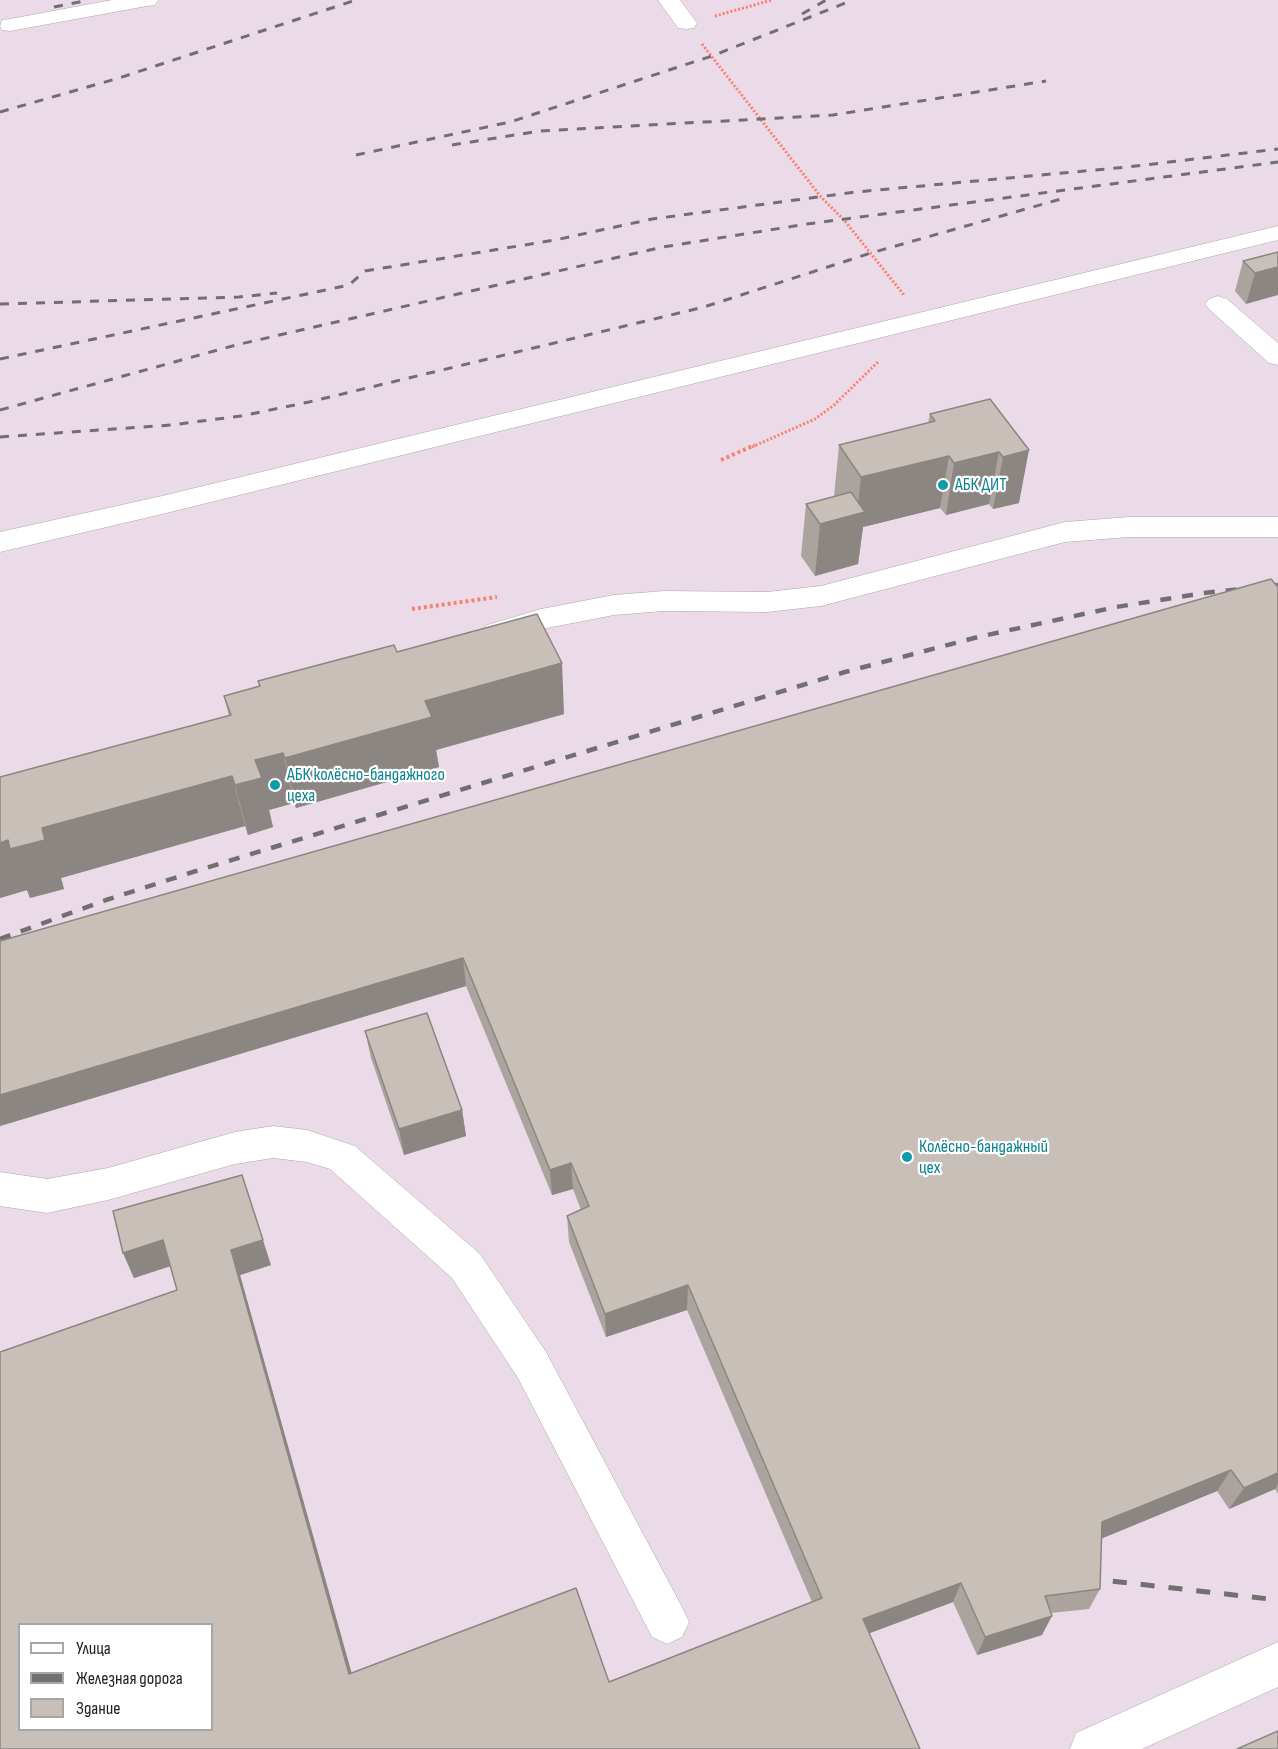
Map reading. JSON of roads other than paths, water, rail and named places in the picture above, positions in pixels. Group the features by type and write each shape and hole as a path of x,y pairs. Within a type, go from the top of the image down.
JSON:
{"lane":[{"path":"10,24 147,0"},
{"path":"669,0 686,23"},
{"path":"0,542 162,505 1278,233"},
{"path":"1218,304 1278,357"},
{"path":"473,639 541,619 614,605 664,601 767,602 821,596 1065,532 1129,527 1278,527"},
{"path":"0,1189 47,1196 108,1184 235,1148 273,1142 307,1146 342,1157 466,1266 487,1296 532,1365 667,1623"},
{"path":"1092,1749 1278,1664"}],"railway":[{"path":"54,7 89,0"},
{"path":"0,112 119,78 356,0"},
{"path":"802,14 826,0"},
{"path":"356,155 510,122 712,56 853,0"},
{"path":"452,145 540,131 833,115 1046,81"},
{"path":"0,359 349,285 365,271 555,240 652,219 856,192 1128,167 1278,149"},
{"path":"0,410 236,345 663,247 807,224 1278,162"},
{"path":"0,437 171,425 241,416 309,402 704,307 871,253 1068,197"},
{"path":"0,304 239,297 277,293"},
{"path":"0,939 106,900 196,871 845,672 978,637 1116,607 1204,593 1278,585"},
{"path":"1085,1578 1278,1600"}],"place":[{"name":"АБК ДИТ","path":"943,485"},
{"name":"АБК колёсно-бандажного цеха","path":"275,785"},
{"name":"Колёсно-бандажный цех","path":"907,1157"}]}
